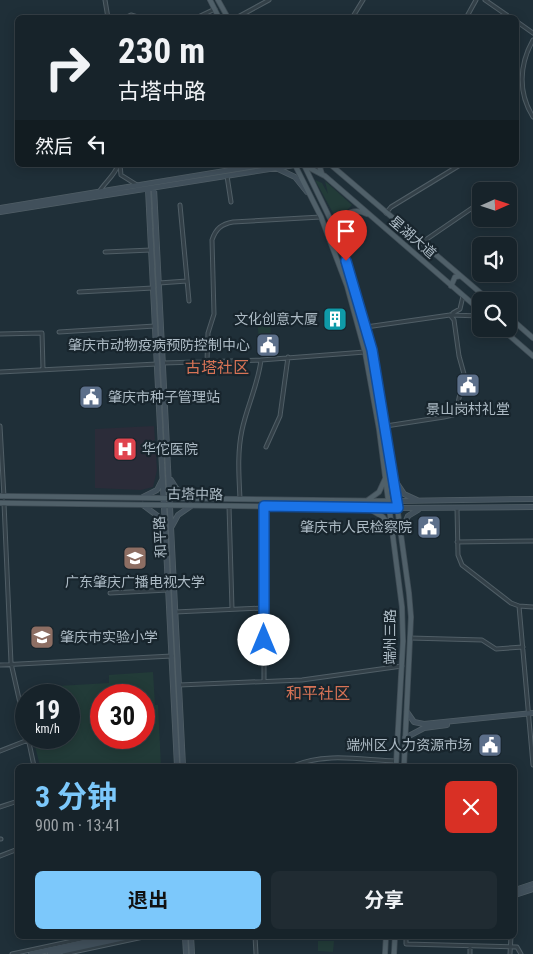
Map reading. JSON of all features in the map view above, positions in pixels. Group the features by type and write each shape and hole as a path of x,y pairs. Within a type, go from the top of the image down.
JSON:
{"main road":[{"path":"210,0 218,15"},
{"path":"218,0 226,15"},
{"path":"0,208 249,167"},
{"path":"0,212 282,167"},
{"name":"端州三路","path":"297,167 307,192 321,217 347,286 365,352 374,401 394,530 402,607 402,666 396,764"},
{"name":"端州三路","path":"305,167 338,235 366,327 386,426 409,592 410,638 404,764"},
{"name":"星湖大道","path":"308,167 322,174 472,304"},
{"path":"321,167 322,174"},
{"name":"星湖大道","path":"333,167 479,292"},
{"path":"275,168 295,177 307,192"},
{"name":"和平路","path":"154,188 159,283 160,363 166,473 170,498 168,505 168,590 177,764"},
{"name":"和平路","path":"148,189 155,326 160,363"},
{"path":"314,204 320,200"},
{"path":"338,235 338,225 348,213 358,210 372,216"},
{"path":"451,286 455,277 460,276"},
{"path":"517,324 533,338"},
{"path":"511,337 533,356"},
{"path":"374,401 381,399"},
{"path":"143,497 157,490 166,473"},
{"path":"166,473 173,485 190,500"},
{"name":"和平路","path":"166,473 164,498 168,505"},
{"path":"394,477 404,494 423,502"},
{"path":"368,500 379,492 386,478"},
{"name":"古塔中路","path":"2,496 143,497 190,500 397,501"},
{"path":"115,497 116,504"},
{"path":"397,501 533,499"},
{"path":"333,500 333,506"},
{"name":"古塔中路","path":"2,503 398,508"},
{"path":"142,504 159,516 168,528 178,515 191,506"},
{"path":"364,507 383,517 394,530"},
{"path":"398,508 533,507"},
{"path":"401,534 410,513 421,509"},
{"name":"和平路","path":"168,528 175,612 183,764"},
{"path":"407,712 414,722 424,724 531,715"},
{"path":"405,738 413,732 424,728 531,715"},
{"path":"517,889 533,884"},
{"path":"517,894 533,889"},
{"path":"31,954 95,939"},
{"path":"50,954 118,939"},
{"path":"185,939 186,954"},
{"path":"191,939 192,954"},
{"path":"385,954 386,939"},
{"path":"394,954 396,939"}],"street":[{"path":"105,0 108,15"},
{"path":"242,15 269,0"},
{"path":"354,15 363,0"},
{"path":"468,15 476,0"},
{"path":"485,0 507,15"},
{"path":"202,15 215,9"},
{"path":"519,23 533,33"},
{"path":"533,40 525,58 522,83 527,107 533,118"},
{"path":"99,192 106,179 118,167"},
{"path":"119,167 124,179 140,186"},
{"path":"386,213 391,207 457,167"},
{"path":"227,176 231,202"},
{"path":"180,205 189,301"},
{"path":"421,243 472,208"},
{"path":"206,361 208,333 214,314 212,240 216,230 222,225 233,222 321,217"},
{"path":"105,252 151,250"},
{"path":"159,283 187,281"},
{"path":"79,292 153,288"},
{"path":"450,315 460,309 463,296"},
{"path":"386,426 453,415 457,408 464,374 459,356 454,320 450,315"},
{"path":"366,327 450,315 472,316"},
{"path":"59,332 155,326"},
{"path":"0,334 42,333 43,369"},
{"path":"0,372 160,363 260,360 365,352"},
{"path":"266,447 278,422 288,358"},
{"path":"240,499 240,443 244,420 256,389 260,360"},
{"path":"0,426 2,496"},
{"path":"2,503 11,664 16,684"},
{"path":"229,506 232,609"},
{"path":"264,506 264,681"},
{"path":"457,508 457,542 462,565 519,606 533,607"},
{"path":"457,542 533,540"},
{"path":"110,593 168,590"},
{"path":"519,606 531,715 533,765"},
{"path":"175,612 264,608"},
{"path":"410,638 482,640 496,649 523,647"},
{"path":"0,665 172,656"},
{"path":"179,685 302,680 402,666"},
{"path":"0,751 15,745"},
{"path":"30,749 34,764"},
{"path":"298,764 309,760 328,758 396,764"},
{"path":"0,808 15,802"},
{"path":"0,856 15,850"},
{"path":"71,939 72,943"},
{"path":"12,954 86,939"},
{"path":"64,954 134,939"},
{"path":"255,939 256,954"},
{"path":"406,939 406,944 517,947 521,954"},
{"path":"510,954 511,939"},
{"path":"470,947 470,954"}],"shaded area":[{"name":"华佗医院","path":"154,426 157,470 153,487 141,490 95,488 95,429"}],"green space":[{"path":"315,180 322,183 328,194 325,181 352,205 337,220"},
{"path":"257,319 270,319 271,339 259,340"},
{"path":"153,672 154,684 92,684 109,683 109,675"},
{"path":"90,684 90,749 155,749 155,705 158,705 161,764 40,764 36,749 80,749 80,685"},
{"path":"318,941 334,941 333,952 318,951"}],"place":[{"name":"文化创意大厦","path":"335,319"},
{"name":"肇庆市动物疫病预防控制中心","path":"268,345"},
{"name":"景山岗村礼堂","path":"468,385"},
{"name":"肇庆市种子管理站","path":"91,397"},
{"name":"华佗医院","path":"125,449"},
{"name":"肇庆市人民检察院","path":"429,527"},
{"name":"广东肇庆广播电视大学","path":"135,558"},
{"name":"肇庆市实验小学","path":"42,637"},
{"name":"端州区人力资源市场","path":"490,745"}],"district":[{"name":"古塔社区","path":"217,367"},
{"name":"和平社区","path":"318,693"}],"route":[{"path":"264,640 264,506 398,508 372,350 346,261"}]}
